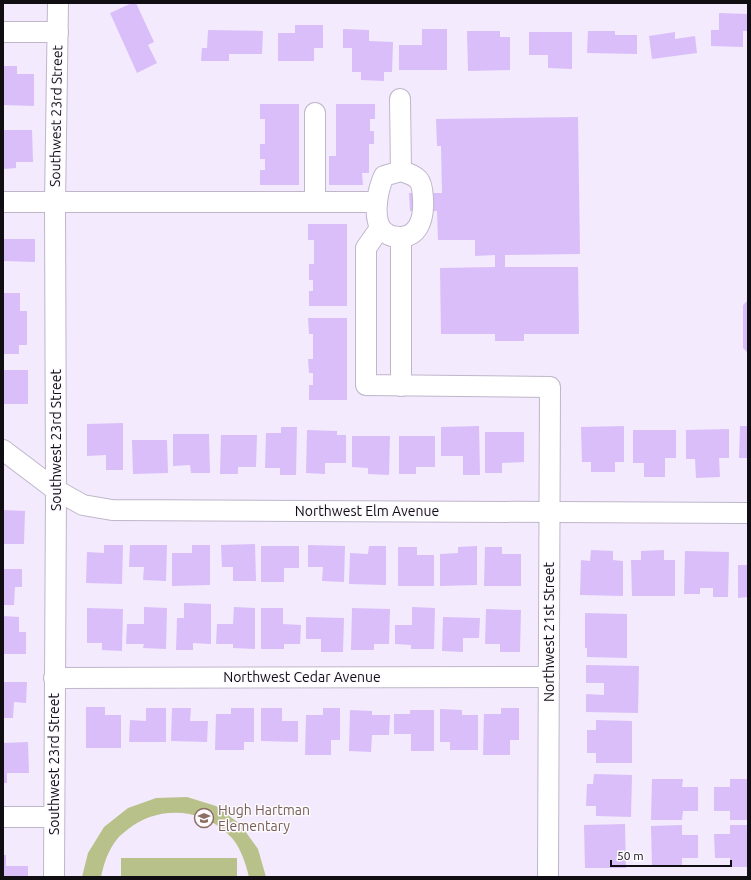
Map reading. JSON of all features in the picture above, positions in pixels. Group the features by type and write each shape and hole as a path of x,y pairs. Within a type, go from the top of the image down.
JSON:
{"street":[{"name":"Southwest 23rd Street","path":"54,877 56,490 55,203 58,3"},
{"path":"3,32 58,32"},
{"path":"400,99 400,171"},
{"path":"314,202 315,113"},
{"path":"400,171 415,176 422,186 424,202 424,214 420,225 412,234 402,237 388,235 380,228 377,216 379,187 384,176 400,171"},
{"path":"3,202 377,202"},
{"path":"380,228 366,248 366,385 401,386 402,237"},
{"name":"Northwest 21st Street","path":"401,386 550,387 548,877"},
{"name":"Northwest Elm Avenue","path":"3,450 56,490 83,505 112,510 748,513"},
{"name":"Northwest Cedar Avenue","path":"54,678 549,677"},
{"path":"3,816 54,817"}],"green space":[{"path":"187,797 216,806 240,824 258,849 266,877 249,877 244,859 236,843 217,825 191,815 178,813 151,817 139,822 127,830 119,837 112,847 107,857 101,877 82,877 88,853 104,827 128,808 156,798"},
{"path":"121,858 237,858 237,877 121,877"}],"building":[{"path":"132,3 136,3 154,42 148,45 157,63 137,73 110,13"},
{"path":"719,13 748,14 748,31 743,31 743,47 711,46 711,30 719,30"},
{"path":"295,25 323,25 323,48 314,48 314,61 278,61 278,33 295,33"},
{"path":"343,29 369,30 369,41 393,42 392,72 384,72 384,81 361,80 361,72 352,72 352,48 343,48"},
{"path":"422,29 447,29 447,70 399,70 399,45 422,45"},
{"path":"208,30 263,31 262,54 229,54 229,61 201,61 202,48 207,48"},
{"path":"467,31 500,31 500,37 510,37 510,70 468,71"},
{"path":"588,31 615,31 615,35 637,35 637,54 587,53"},
{"path":"529,32 572,32 572,69 548,68 548,55 529,55"},
{"path":"675,32 675,39 695,36 697,53 652,59 649,36"},
{"path":"3,66 17,66 17,74 34,74 34,106 3,105"},
{"path":"260,104 299,104 299,185 260,185 260,170 265,170 265,159 260,159 260,144 265,144 265,119 260,119"},
{"path":"336,104 375,104 375,119 370,119 370,131 374,131 374,144 369,144 369,173 362,173 363,185 329,185 329,156 336,156"},
{"path":"578,117 580,254 505,255 505,267 578,267 579,334 524,334 524,341 495,341 495,334 441,334 440,268 495,267 495,255 475,256 475,240 438,240 437,211 410,211 409,193 442,193 441,146 437,146 436,119"},
{"path":"3,130 32,130 33,162 16,162 16,168 3,169"},
{"path":"308,224 347,224 347,306 309,306 309,291 313,291 313,280 309,280 309,264 314,264 314,240 308,240"},
{"path":"3,239 35,239 35,262 3,261"},
{"path":"3,293 20,293 20,311 27,311 27,345 19,345 19,354 3,354"},
{"path":"748,300 748,353 743,348 743,305"},
{"path":"308,318 347,318 347,400 309,400 309,385 313,385 313,373 309,373 308,359 313,359 313,334 309,334"},
{"path":"3,370 28,370 28,404 3,404"},
{"path":"123,423 123,470 106,470 106,455 87,456 87,424"},
{"path":"479,426 480,475 463,475 463,456 441,456 441,427"},
{"path":"624,426 624,462 615,462 615,472 591,472 591,462 582,462 581,427"},
{"path":"740,426 748,426 748,458 739,458"},
{"path":"281,427 297,427 296,475 280,475 280,468 265,468 266,433 281,433"},
{"path":"729,429 729,458 719,458 720,477 696,478 695,459 686,459 686,430"},
{"path":"307,430 337,431 337,435 346,435 346,463 325,463 325,474 306,473"},
{"path":"633,430 676,430 676,458 665,458 665,477 644,477 644,463 633,463"},
{"path":"485,432 524,432 524,462 502,463 502,473 485,473"},
{"path":"173,434 209,434 210,473 191,473 190,465 173,466"},
{"path":"221,435 257,435 256,467 238,467 238,474 220,474"},
{"path":"352,436 390,436 389,475 368,474 368,468 352,467"},
{"path":"399,436 435,436 435,467 416,467 416,474 399,474"},
{"path":"132,440 167,440 168,473 133,474"},
{"path":"3,510 25,511 24,544 3,544"},
{"path":"255,544 256,581 233,581 233,567 222,567 221,545"},
{"path":"104,545 123,545 122,584 86,583 87,552 104,553"},
{"path":"130,545 167,545 166,581 143,580 144,567 129,567"},
{"path":"192,545 210,545 210,585 172,586 172,553 192,553"},
{"path":"308,545 345,546 344,582 322,581 323,567 308,567"},
{"path":"261,546 299,546 299,568 284,568 284,582 261,582"},
{"path":"369,546 386,546 386,585 349,584 350,553 368,554"},
{"path":"477,546 477,585 440,586 440,554 458,553 458,547"},
{"path":"398,547 417,547 417,555 434,555 434,586 398,586"},
{"path":"485,547 502,547 502,554 521,554 521,586 484,586"},
{"path":"591,550 613,551 613,560 623,561 623,596 580,595 581,560 590,561"},
{"path":"664,550 664,560 675,560 675,596 632,596 631,560 641,560 641,551"},
{"path":"685,551 729,552 728,597 713,597 713,588 700,588 700,594 684,594"},
{"path":"738,565 748,565 748,597 738,598"},
{"path":"3,569 22,569 22,587 15,587 14,605 3,605"},
{"path":"184,603 211,604 211,644 193,643 193,650 176,650 177,618 184,618"},
{"path":"144,607 167,608 166,649 143,648 144,644 126,644 127,624 144,624"},
{"path":"234,607 255,608 255,649 233,648 233,644 216,644 217,624 233,624"},
{"path":"412,607 435,608 434,649 411,649 411,645 395,644 395,625 412,625"},
{"path":"87,608 123,609 122,651 102,650 102,643 87,643"},
{"path":"261,608 283,608 283,624 301,625 300,644 284,644 284,649 261,649"},
{"path":"352,608 390,609 389,644 374,644 374,650 351,650"},
{"path":"486,609 521,610 520,652 500,652 500,644 485,644"},
{"path":"585,613 627,614 627,658 587,657 587,648 585,648"},
{"path":"3,616 19,617 19,632 26,632 26,654 3,654"},
{"path":"306,617 344,618 343,652 321,652 321,639 306,639"},
{"path":"443,617 480,618 479,638 463,638 463,652 442,651"},
{"path":"586,665 639,666 638,713 586,712 586,694 604,695 604,683 586,683"},
{"path":"3,682 27,682 26,703 14,702 13,718 3,718"},
{"path":"86,707 105,707 105,715 121,715 121,748 86,748"},
{"path":"146,708 166,708 166,742 129,742 130,720 146,721"},
{"path":"172,708 191,708 190,721 208,721 207,742 171,741"},
{"path":"231,708 254,708 254,742 244,742 244,750 215,750 216,714 231,714"},
{"path":"261,708 282,708 282,721 298,721 298,742 261,741"},
{"path":"323,708 340,708 340,740 331,740 331,755 305,755 306,715 323,715"},
{"path":"501,708 519,708 519,740 510,740 510,755 483,755 484,714 501,714"},
{"path":"440,709 462,710 462,715 478,715 478,750 450,750 450,742 440,742"},
{"path":"350,710 372,711 372,715 390,715 389,735 372,735 371,752 349,751"},
{"path":"410,710 434,710 434,751 411,751 411,734 394,734 394,714 410,714"},
{"path":"596,720 632,721 632,763 596,763 596,753 587,753 587,730 596,730"},
{"path":"28,742 29,773 7,773 7,783 3,783 3,743"},
{"path":"594,774 632,775 631,817 596,816 596,806 586,806 587,784 593,784"},
{"path":"652,779 683,779 682,787 698,787 698,811 683,811 682,820 651,820"},
{"path":"730,779 748,779 748,820 730,820 730,811 714,811 714,787 730,787"},
{"path":"625,824 626,868 585,868 584,825"},
{"path":"682,825 682,835 698,835 698,858 682,858 682,867 652,867 651,826"},
{"path":"730,825 748,825 748,867 730,867 730,858 715,858 714,834 730,834"},
{"path":"3,855 6,855 6,866 28,866 28,877 3,877"}],"place":[{"name":"Hugh Hartman Elementary","path":"204,818"}]}
